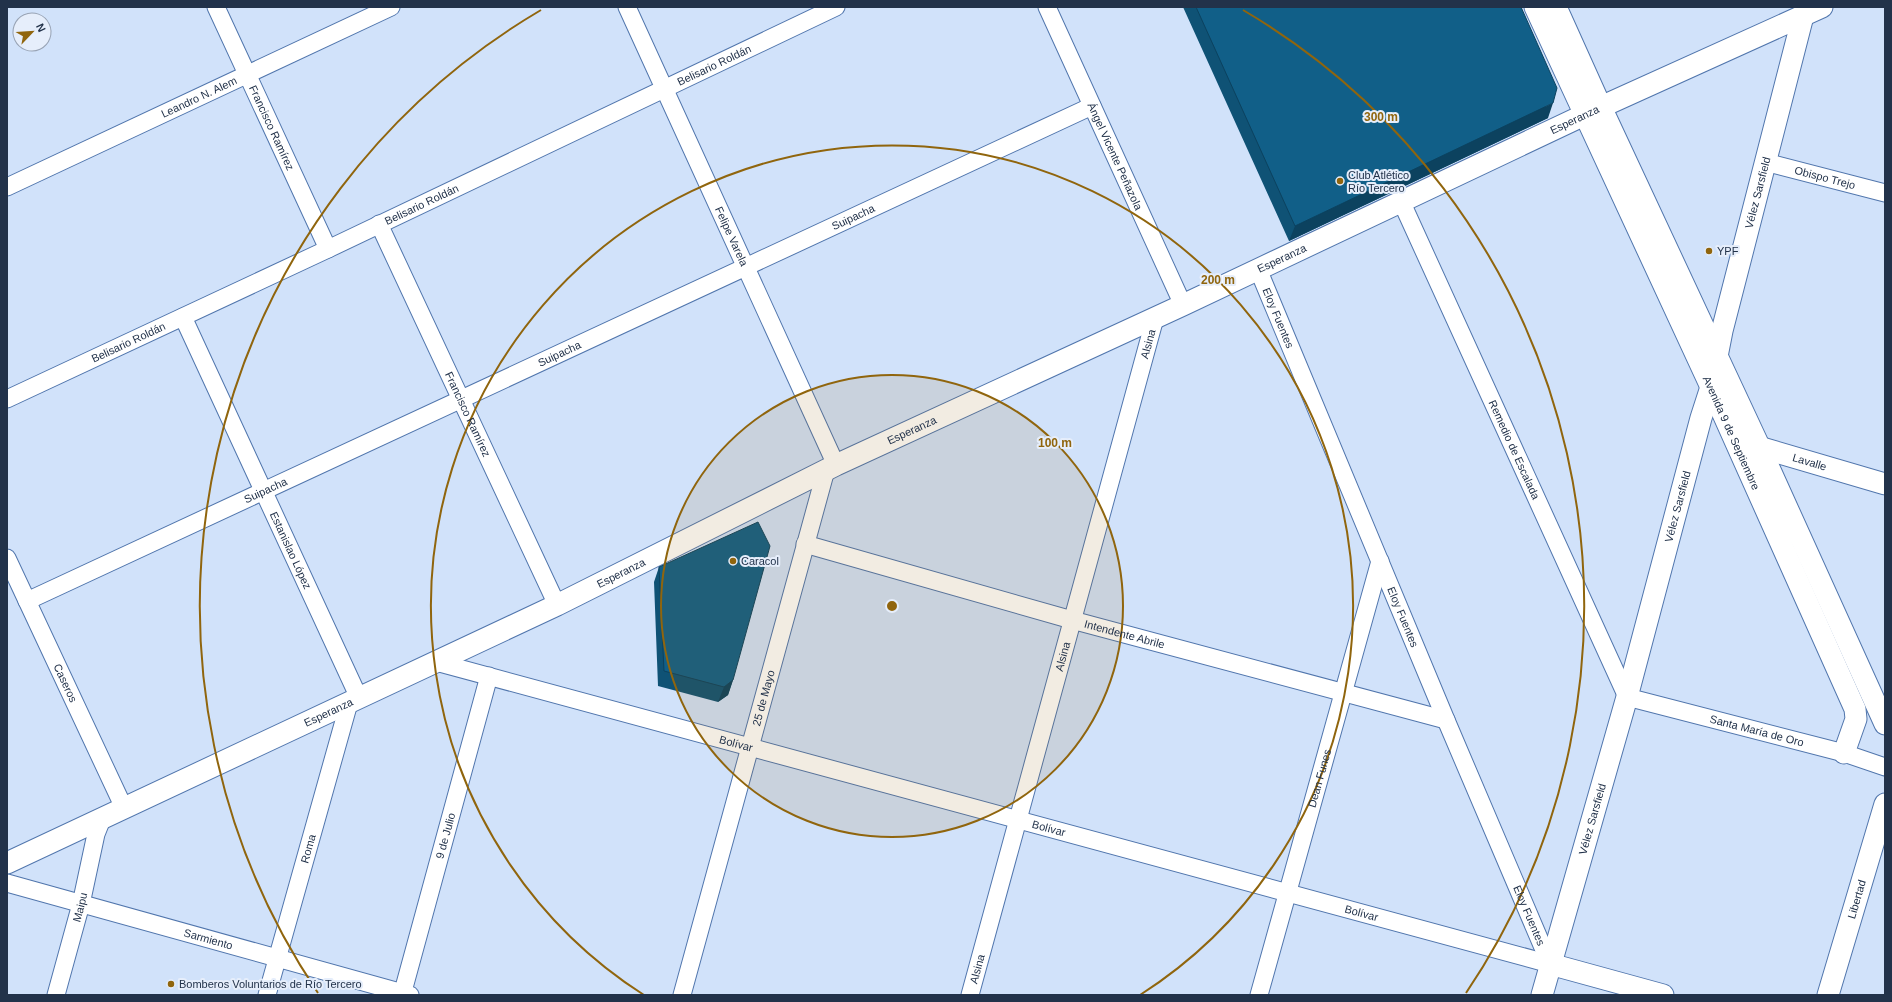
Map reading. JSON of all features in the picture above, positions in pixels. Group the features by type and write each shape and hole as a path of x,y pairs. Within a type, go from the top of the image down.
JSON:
{"main road":[{"path":"1535,7 1593,111"},
{"path":"1556,7 1593,111"},
{"name":"Esperanza","path":"7,863 557,605 831,467 1402,203 1801,12 1822,7"},
{"name":"Vélez Sarsfield","path":"1542,995 1627,697 1701,418 1711,387 1801,12"},
{"name":"Avenida 9 de Septiembre","path":"1593,111 1718,356 1885,724"},
{"name":"Avenida 9 de Septiembre","path":"1593,111 1734,440 1855,709 1856,719 1844,753"},
{"name":"Lavalle","path":"1734,440 1885,484"},
{"name":"Libertad","path":"1828,995 1885,804"},
{"name":"Bolívar","path":"1550,964 1663,995"}],"street":[{"name":"Francisco Ramírez","path":"216,7 328,249"},
{"name":"Leandro N. Alem","path":"7,187 391,7"},
{"name":"Felipe Varela","path":"627,7 746,267 831,467"},
{"name":"Belisario Roldán","path":"7,399 328,249 836,7"},
{"name":"Ángel Vicente Peñazola","path":"1047,7 1183,305"},
{"name":"Suipacha","path":"27,601 1092,106"},
{"name":"Obispo Trejo","path":"1766,162 1885,193"},
{"name":"Remedio de Escalada","path":"1402,203 1627,697"},
{"name":"Francisco Ramírez","path":"378,224 557,605"},
{"name":"Eloy Fuentes","path":"1258,269 1446,720 1550,964"},
{"name":"Estanislao López","path":"183,317 264,491 354,700"},
{"name":"Alsina","path":"970,995 1155,318"},
{"name":"25 de Mayo","path":"682,995 805,544 831,467"},
{"name":"Intendente Abrile","path":"805,544 1072,620 1446,720"},
{"name":"Caseros","path":"7,558 13,588 27,601 124,808"},
{"name":"Dean Funes","path":"1259,995 1380,561"},
{"name":"Bolívar","path":"436,662 1550,964"},
{"name":"9 de Julio","path":"405,994 489,676"},
{"name":"Santa María de Oro","path":"1627,697 1844,753 1885,767"},
{"name":"Roma","path":"267,995 354,700"},
{"name":"Maipu","path":"56,995 81,904 96,834 102,818"},
{"name":"Sarmiento","path":"7,883 405,994"}],"building":[{"name":"Club Atlético Río Tercero","path":"1196,7 1521,7 1557,88 1553,103 1295,226"},
{"path":"758,522 770,546 733,680 724,687 664,671 659,567"}],"place":[{"name":"Club Atlético Río Tercero","path":"1340,181"},
{"name":"YPF","path":"1709,251"},
{"name":"Caracol","path":"733,561"},
{"name":"Bomberos Voluntarios de Río Tercero","path":"171,984"}]}
